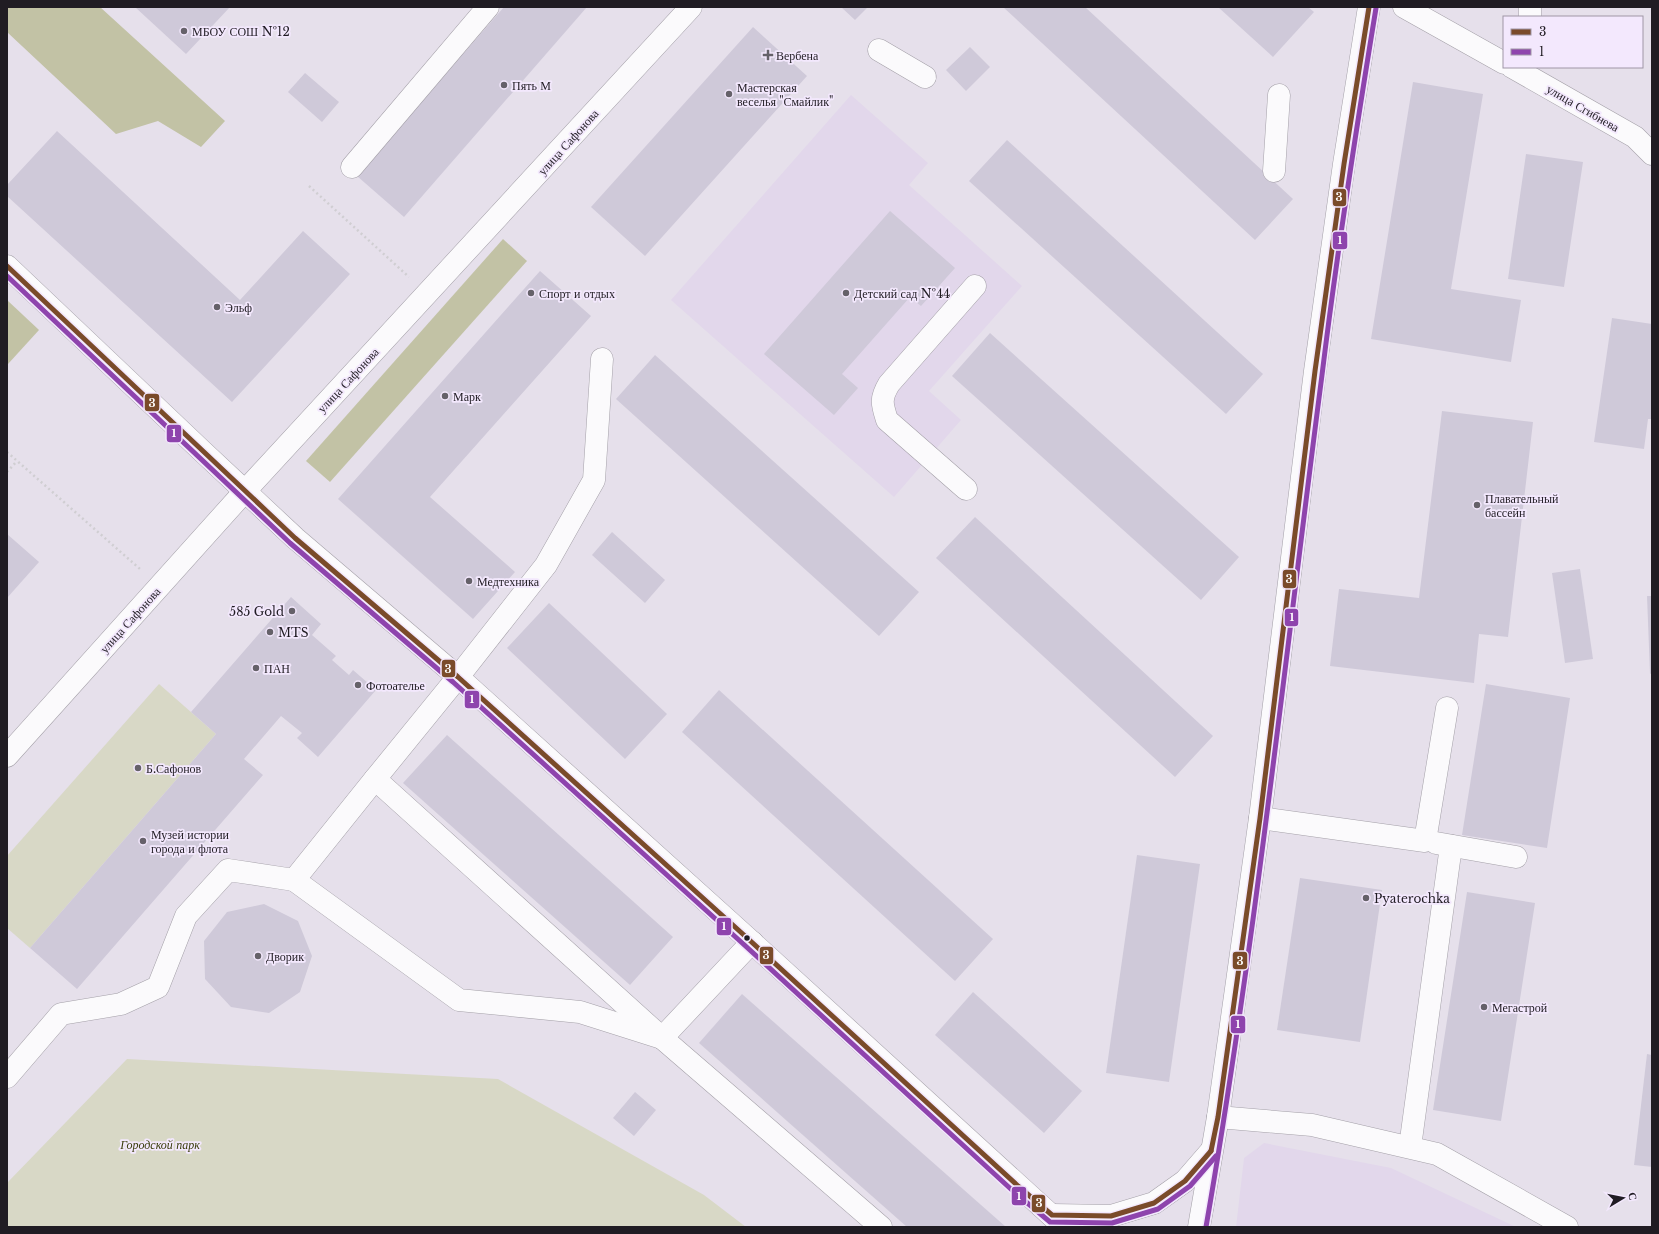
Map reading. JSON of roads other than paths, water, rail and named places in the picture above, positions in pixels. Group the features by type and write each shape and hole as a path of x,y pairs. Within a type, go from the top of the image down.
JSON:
{"street":[{"path":"352,166 488,7"},
{"name":"улица Сафонова","path":"7,756 246,491 692,7"},
{"path":"1199,1227 1218,1117 1260,818 1315,371 1344,164 1369,7"},
{"path":"1404,7 1503,62"},
{"path":"879,50 925,77"},
{"name":"улица Сгибнева","path":"1516,68 1533,73 1635,137 1652,154"},
{"path":"1274,171 1279,95"},
{"path":"7,266 295,538 458,677 1058,1221 1111,1216 1154,1203 1185,1180 1211,1151"},
{"path":"966,490 887,420 882,404 884,394 889,384 975,286"},
{"path":"294,880 458,677 546,565 594,480 602,359"},
{"path":"1425,841 1447,708"},
{"path":"376,779 662,1038 881,1227"},
{"path":"1260,818 1425,841 1516,857"},
{"path":"1410,1147 1451,846"},
{"path":"7,1077 61,1014 121,1004 158,988 186,916 228,870 294,880 459,1000 580,1012 662,1038"},
{"path":"662,1038 752,942"},
{"path":"1218,1117 1312,1125 1437,1154 1567,1227"}],"place":[{"name":"МБОУ СОШ №12","path":"184,31"},
{"name":"Вербена","path":"768,55"},
{"name":"Пять М","path":"504,85"},
{"name":"Мастерская веселья \"Смайлик\"","path":"729,94"},
{"name":"Спорт и отдых","path":"531,293"},
{"name":"Детский сад №44","path":"846,293"},
{"name":"Эльф","path":"217,307"},
{"name":"Марк","path":"445,396"},
{"name":"Плавательный бассейн","path":"1477,505"},
{"name":"Медтехника","path":"469,581"},
{"name":"585 Gold","path":"292,611"},
{"name":"MTS","path":"270,632"},
{"name":"ПАН","path":"256,668"},
{"name":"Фотоателье","path":"358,685"},
{"name":"Б.Сафонов","path":"138,768"},
{"name":"Музей истории города и флота","path":"143,841"},
{"name":"Pyaterochka","path":"1366,898"},
{"name":"Дворик","path":"258,956"},
{"name":"Мегастрой","path":"1484,1007"}],"park label":[{"name":"Городской парк","path":"160,1144"}]}
